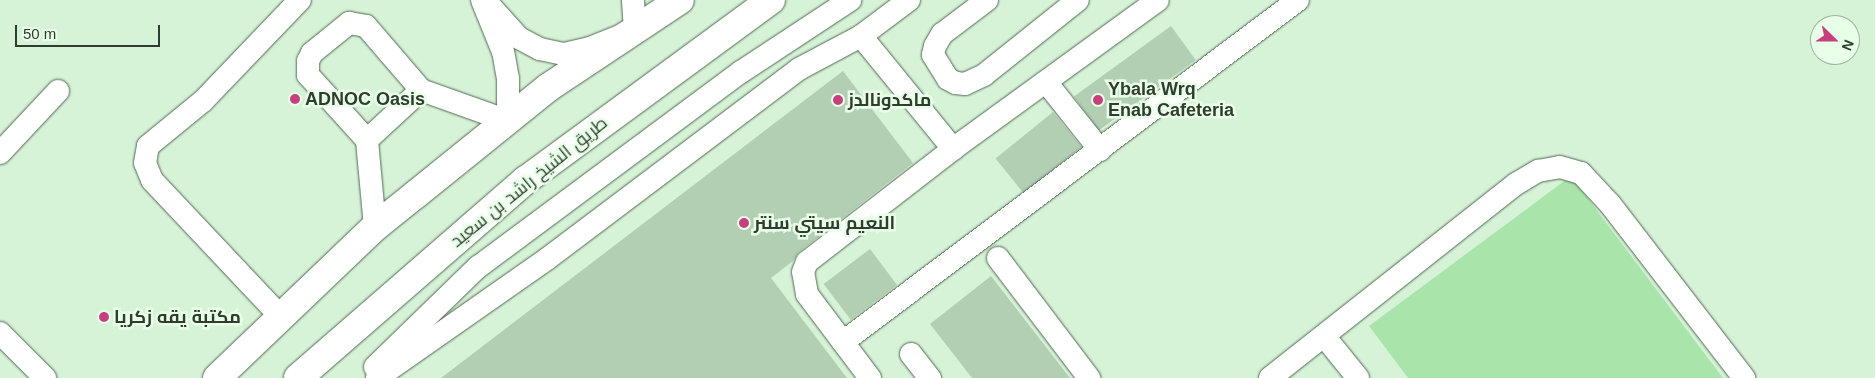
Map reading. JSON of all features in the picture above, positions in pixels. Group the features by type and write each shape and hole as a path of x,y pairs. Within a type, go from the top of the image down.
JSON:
{"main road":[{"path":"635,30 666,0"},
{"path":"217,378 375,228 549,86 680,0"},
{"name":"طريق الشيخ راشد بن سعيد","path":"298,378 526,180 742,10 771,0"}],"street":[{"path":"280,317 152,180 145,163 148,146 203,101 300,0"},
{"path":"483,0 519,38 540,50 564,54 590,48 635,30 633,0"},
{"path":"375,228 366,140 308,75 308,61 312,53 348,23 366,26 421,90 508,121 508,89 503,52 483,0"},
{"path":"364,378 478,267 740,72 850,0"},
{"path":"377,378 547,259 799,69 861,36 909,0"},
{"path":"987,0 942,34 935,46 933,55 948,78 956,83 965,84 984,75 1078,0"},
{"path":"843,342 1298,0"},
{"path":"870,378 807,294 803,272 807,262 954,149 1156,1"},
{"path":"861,36 954,149"},
{"path":"1046,82 1100,150"},
{"path":"366,140 421,90"},
{"path":"0,153 58,92"},
{"path":"1270,378 1516,184 1538,171 1560,167 1580,173 1610,204 1744,378"},
{"path":"527,231 547,259"},
{"path":"998,258 1089,378"},
{"path":"0,333 45,378"},
{"path":"1324,336 1358,378"},
{"path":"911,354 930,378"}],"green space":[{"path":"1571,176 1723,378 1408,378 1369,326"}],"building":[{"path":"1171,26 1196,60 1099,131 1074,97"},
{"name":"النعيم سيتي سنتر","path":"843,71 913,163 799,252 793,261 771,278 847,378 441,378"},
{"path":"1053,112 1081,147 1024,194 995,159"},
{"path":"870,249 897,285 851,320 824,284"},
{"path":"991,276 1070,378 972,378 930,324"}],"place":[{"name":"ADNOC Oasis","path":"295,99"},
{"name":"ماكدونالدز","path":"838,100"},
{"name":"Ybala Wrq Enab Cafeteria","path":"1098,100"},
{"name":"النعيم سيتي سنتر","path":"744,223"},
{"name":"مكتبة يقه زكريا","path":"104,317"}]}
